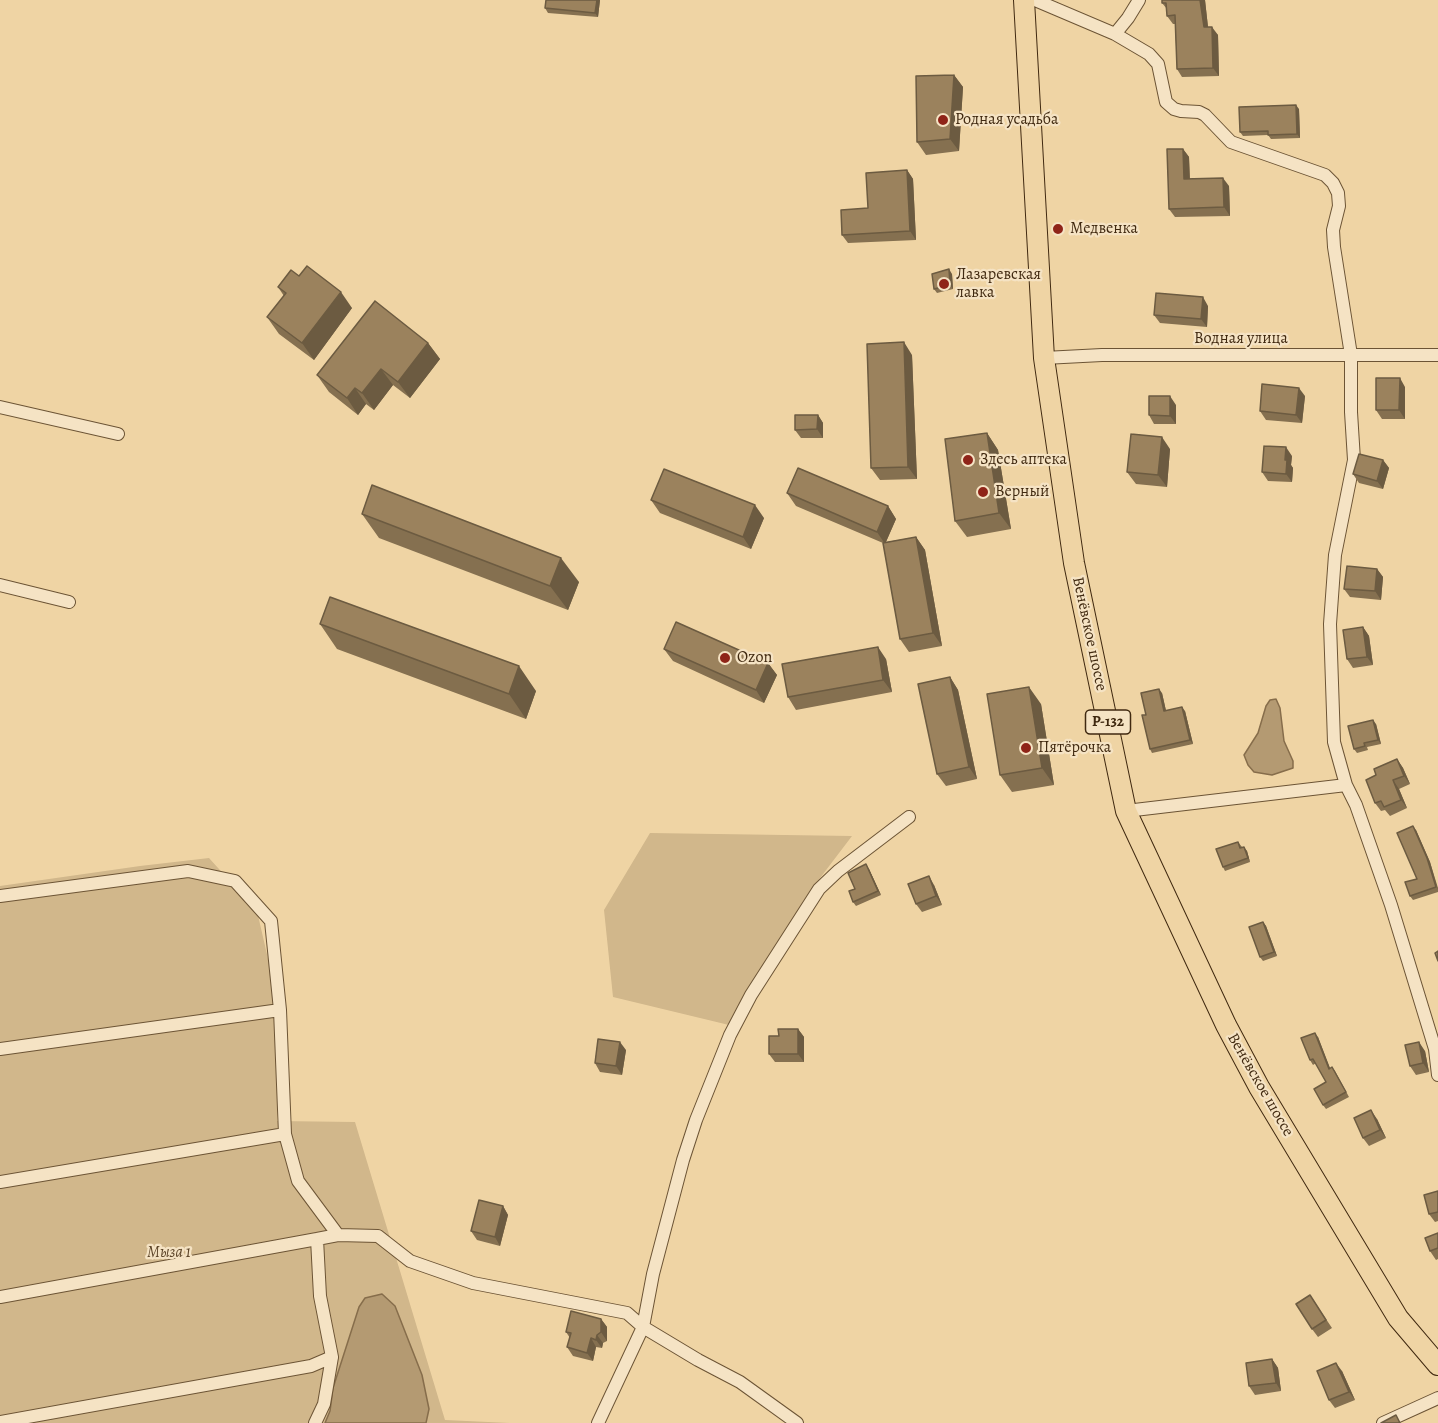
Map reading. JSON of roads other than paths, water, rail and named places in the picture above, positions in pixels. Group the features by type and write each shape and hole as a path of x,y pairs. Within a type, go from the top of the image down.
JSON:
{"main road":[{"name":"Венёвское шоссе","path":"1024,0 1044,358 1074,563 1126,811 1226,1025 1259,1087 1398,1318 1438,1365"}],"street":[{"path":"1035,0 1115,34 1149,54 1158,64 1166,102 1174,109 1199,112 1205,115 1231,142 1325,175 1333,183 1338,193 1339,206 1333,230 1334,247 1351,355 1354,460 1335,555 1330,624 1334,742 1346,785 1356,805 1391,905 1434,1049 1438,1076"},
{"path":"1115,34 1139,0"},
{"name":"Водная улица","path":"1044,358 1102,355 1438,355"},
{"path":"0,407 118,434"},
{"path":"0,585 69,602"},
{"path":"1126,811 1346,785"},
{"path":"598,1423 643,1327 653,1274 682,1160 730,1035 751,995 819,889 838,871 909,817"},
{"path":"0,896 188,871 235,881 271,921 280,1010 285,1134 298,1181 338,1235"},
{"path":"0,1049 280,1010"},
{"path":"0,1182 285,1134"},
{"path":"0,1297 338,1235 378,1236 410,1261 473,1283 627,1313 643,1327 740,1382 796,1423"},
{"path":"315,1423 324,1404 332,1357 320,1296 317,1239"},
{"path":"0,1422 312,1366 332,1357"},
{"path":"1383,1423 1438,1398"}],"place":[{"name":"Родная усадьба","path":"943,120"},
{"name":"Медвенка","path":"1058,229"},
{"name":"Лазаревская лавка","path":"944,284"},
{"name":"Здесь аптека","path":"968,460"},
{"name":"Верный","path":"983,492"},
{"name":"Ozon","path":"725,658"},
{"name":"Пятёрочка","path":"1026,748"}],"park label":[{"name":"Мыза 1","path":"169,1253"}]}
